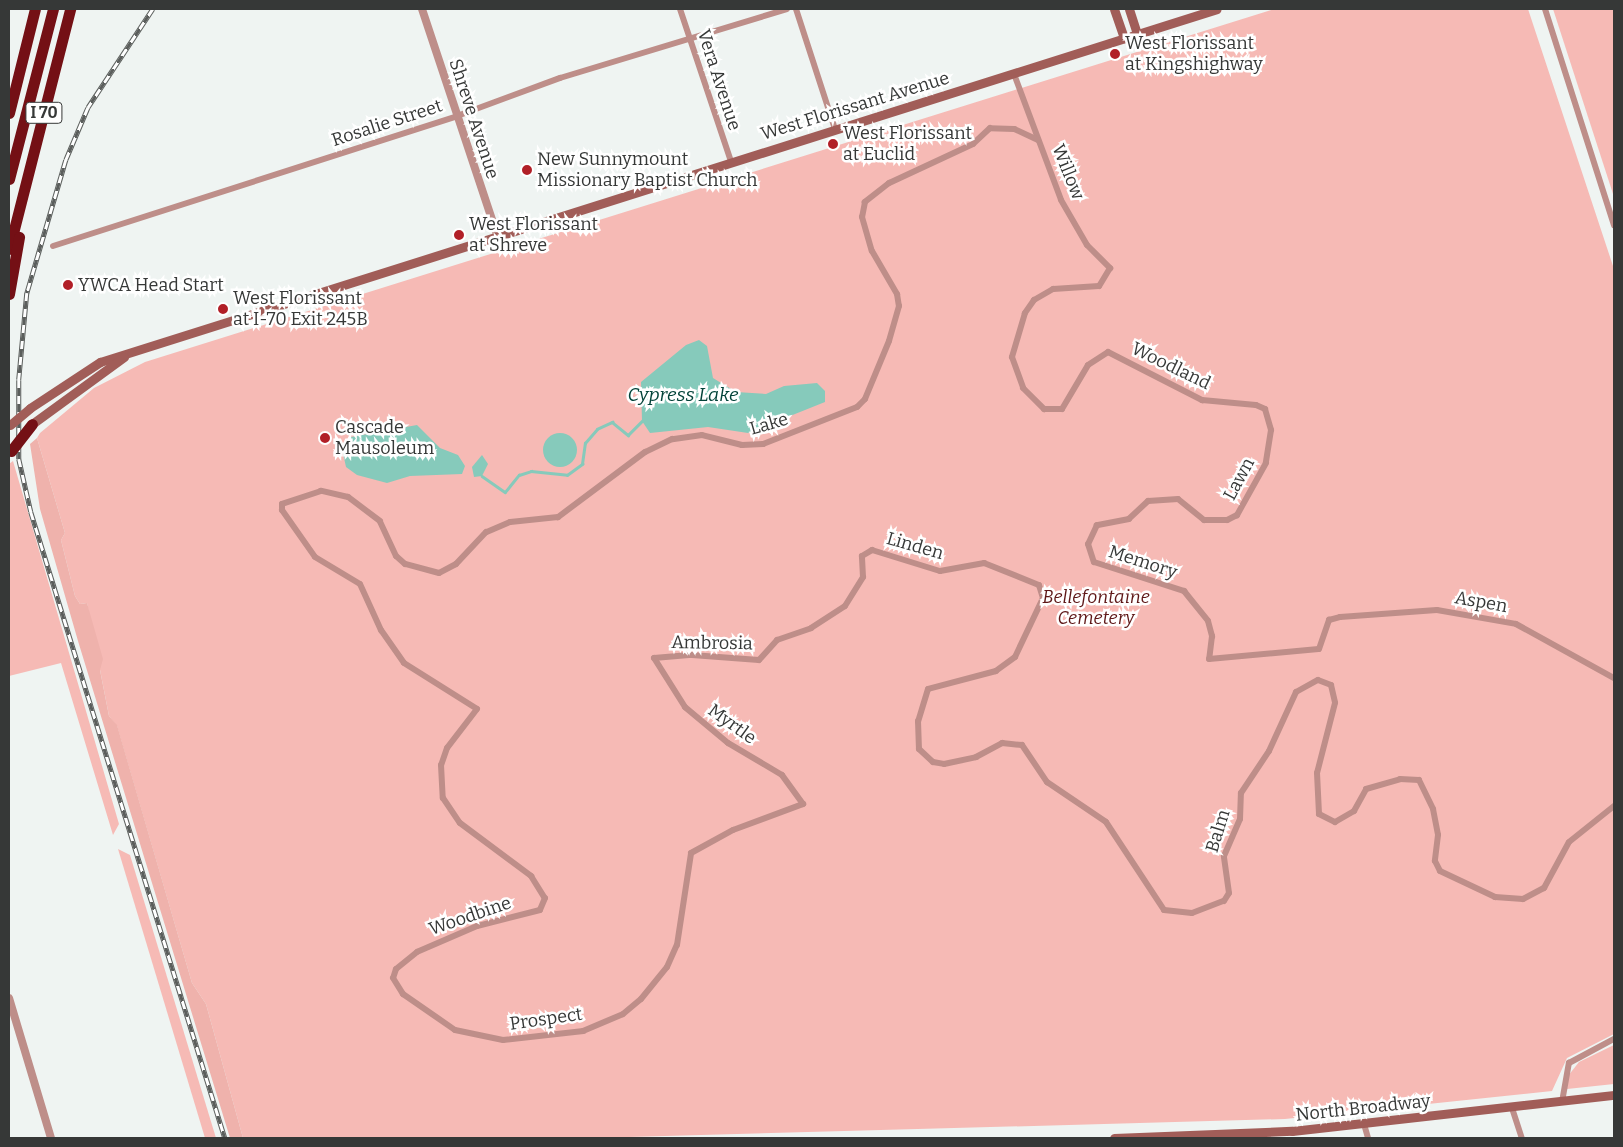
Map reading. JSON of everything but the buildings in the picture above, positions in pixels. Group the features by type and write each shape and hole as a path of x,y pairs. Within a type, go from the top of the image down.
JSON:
{"highway":[{"name":"I 70","path":"9,113 35,9"},
{"path":"9,179 53,9"},
{"name":"I 70","path":"9,249 70,9"},
{"path":"9,294 19,236 17,217"},
{"path":"10,448 32,424"}],"main road":[{"path":"1114,9 1124,38"},
{"path":"1129,9 1137,34"},
{"name":"West Florissant Avenue","path":"9,426 30,408 100,362 498,238 730,161 835,130 1217,9"},
{"name":"West Florissant Avenue","path":"32,424 70,393 131,353"},
{"name":"North Broadway","path":"1114,1138 1364,1124 1614,1095"}],"street":[{"name":"Shreve Avenue","path":"422,9 498,238"},
{"name":"Vera Avenue","path":"680,9 730,161"},
{"name":"Rosalie Street","path":"53,246 457,116 560,78 787,9"},
{"path":"796,9 835,130"},
{"path":"1545,9 1614,225"},
{"name":"Willow","path":"1014,74 1038,140 1074,224 1087,246 1108,264 1109,272 1099,286 1053,289 1034,300 1025,312 1012,357 1023,388 1044,409 1056,412 1068,401 1088,365 1105,353"},
{"name":"Lake","path":"545,905 542,889 531,876 460,824 443,798 441,765 447,748 477,709 404,663 381,630 360,584 315,557 280,507 309,493 348,497 380,521 396,556 405,564 439,573 456,564 498,526 558,517 645,452 672,439 702,436 742,446 763,444 862,404 899,306 892,284 880,270 862,217 870,196 913,170 962,150 990,128 1014,129 1038,140"},
{"name":"Woodland","path":"1105,353 1202,400 1256,405"},
{"name":"Lawn","path":"1237,515 1266,463 1270,442 1268,418 1256,405"},
{"name":"Memory","path":"1237,515 1228,520 1204,520 1178,499 1160,497 1148,501 1129,519 1105,520 1090,537 1088,552 1094,562 1184,591 1194,601 1212,636 1209,660 1319,649 1329,620"},
{"name":"Linden","path":"862,556 881,550 940,571 984,563 1021,576 1044,590 1021,648 1004,666 938,682 924,697 918,736 923,753 939,763 976,757 1002,743 1019,744"},
{"name":"Ambrosia","path":"654,658 692,655 759,660 777,640 811,628 845,606 863,577 862,556"},
{"name":"Aspen","path":"1329,620 1393,610 1497,618 1530,631 1584,666 1614,678"},
{"name":"Myrtle","path":"654,658 684,707 728,743 782,775 803,804 733,830 691,853"},
{"name":"Balm","path":"1019,744 1047,782 1106,822 1156,904 1172,911 1192,913 1224,901 1228,893 1224,856 1240,819 1241,793 1269,751 1286,708 1307,683 1328,682 1334,703 1317,773 1319,814 1335,822 1354,810 1366,789 1377,784 1419,780 1433,809 1438,835 1435,861 1440,871 1508,901 1523,899 1544,888 1569,842 1614,806"},
{"name":"Prospect","path":"394,984 425,1012 474,1035 538,1038 606,1023 641,999 667,967 682,923 691,853"},
{"name":"Woodbine","path":"394,984 396,969 445,938 545,905"},
{"path":"9,998 51,1138"},
{"path":"1562,1102 1569,1063 1614,1039"},
{"path":"1512,1108 1522,1138"},
{"path":"1364,1124 1368,1138"}],"green space":[{"name":"Bellefontaine Cemetery","path":"1274,9 1528,9 1614,269 1614,1034 1567,1058 1552,1091 1285,1119 593,1138 243,1138 206,1004 192,983 117,726 109,716 87,603 80,604 75,596 61,540 65,533 37,438 40,433 94,388 145,362"},
{"path":"1553,9 1614,9 1614,197"},
{"path":"13,461 119,824 113,835 61,663 9,676 9,464"},
{"path":"118,849 130,855 216,1138 205,1138"},
{"path":"1614,1045 1614,1084 1567,1089 1568,1076 1579,1062"}],"shaded area":[{"path":"37,438 65,533 61,540 75,596 80,604 87,603 103,659 100,670 109,716 117,725 192,983 206,1004 243,1138 230,1138 78,641 40,509 30,444"}],"water":[{"name":"Cypress Lake","path":"699,340 707,346 713,378 736,392 766,394 784,386 817,383 825,391 825,402 748,433 708,427 650,433 642,421 641,382 686,345"},
{"path":"417,425 440,448 458,455 465,466 462,474 410,476 387,483 357,475 346,467 342,449 351,437"},
{"path":"560,433 572,438 577,450 572,462 560,467 548,462 543,450 548,438"},
{"path":"482,455 488,464 482,476 474,477 472,467"}],"waterway":[{"path":"482,476 505,492 519,475 531,471 567,475 582,464 585,443 597,429 612,422 628,435 642,421"}],"railway":[{"path":"153,9 88,108 66,160 27,293 19,380 19,459 31,512 225,1138"}],"place":[{"name":"West Florissant at Kingshighway","path":"1115,54"},
{"name":"West Florissant at Euclid","path":"833,144"},
{"name":"New Sunnymount Missionary Baptist Church","path":"527,170"},
{"name":"West Florissant at Shreve","path":"459,235"},
{"name":"YWCA Head Start","path":"68,285"},
{"name":"West Florissant at I-70 Exit 245B","path":"223,309"},
{"name":"Cascade Mausoleum","path":"325,438"}]}
